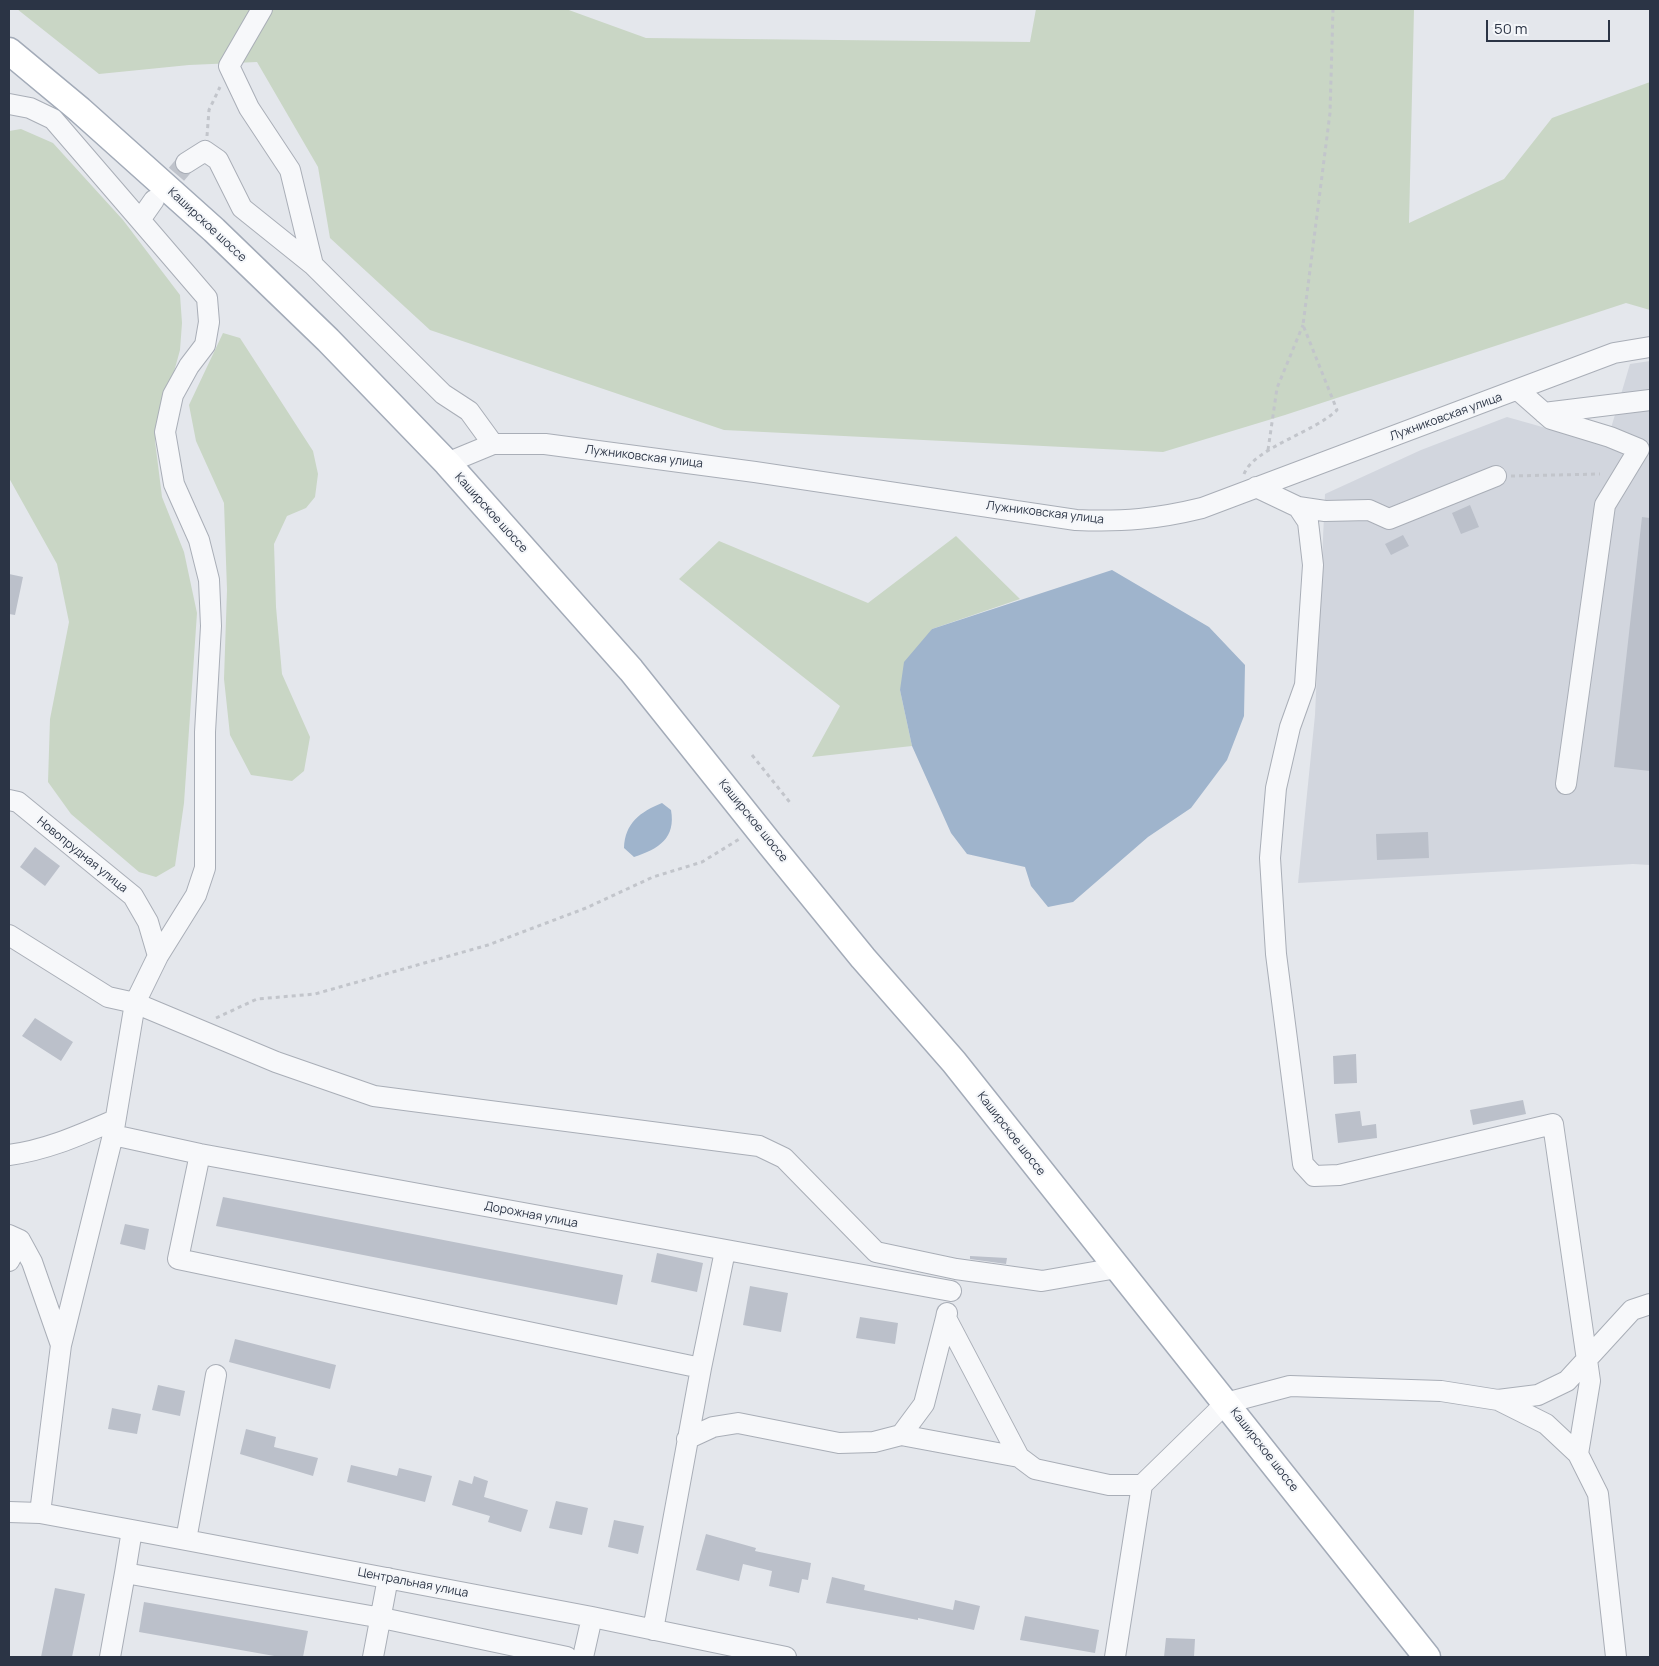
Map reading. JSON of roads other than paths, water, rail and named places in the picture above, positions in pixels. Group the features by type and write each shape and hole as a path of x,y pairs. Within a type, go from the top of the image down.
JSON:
{"main road":[{"name":"Каширское шоссе","path":"9,51 80,110 214,230 328,340 447,463 631,670 863,958 954,1062 1427,1657"}],"street":[{"path":"262,9 229,66 249,108 290,170 313,265"},
{"path":"9,104 30,108 53,119 207,298 209,322 205,345 189,366 173,395 165,432 174,484 199,540 209,580 211,626 205,732 205,868 196,895 158,956 135,1003 114,1127 62,1345 40,1513"},
{"path":"186,163 205,151 218,160 242,208 313,265 443,394 469,411 493,444"},
{"path":"140,220 154,200"},
{"name":"Лужниковская улица","path":"447,463 493,444 545,444 755,472 1076,520 1122,522 1168,517 1202,508 1614,353 1650,347"},
{"path":"1518,390 1551,419 1610,437 1645,451 1605,504 1566,784"},
{"path":"1544,412 1650,400"},
{"path":"1256,487 1298,507 1326,511 1369,510 1389,519 1496,476"},
{"path":"1298,507 1308,522 1313,565 1309,643 1305,685 1290,727 1276,788 1270,858 1276,954 1303,1164 1314,1176 1339,1175 1553,1124 1590,1381 1578,1454"},
{"name":"Новопрудная улица","path":"9,800 18,802 133,896 148,922 158,956"},
{"path":"9,935 108,997 135,1003 276,1062 374,1096 759,1146 784,1158 876,1252 956,1269 1042,1281 1117,1268"},
{"path":"9,1155 31,1152 114,1127"},
{"name":"Дорожная улица","path":"114,1127 200,1154 951,1291"},
{"path":"200,1154 178,1259 700,1368"},
{"path":"14,1238 32,1262 62,1345"},
{"path":"9,1261 14,1238"},
{"path":"653,1630 700,1368 725,1251"},
{"path":"901,1435 924,1404 946,1318 956,1269"},
{"path":"1498,1400 1538,1395 1568,1381 1632,1310 1650,1304"},
{"path":"946,1318 1020,1457 1035,1469 1109,1485 1142,1485"},
{"path":"186,1540 216,1375"},
{"path":"1114,1657 1142,1485 1226,1403 1290,1386 1441,1390 1498,1400 1546,1424 1578,1454 1598,1494 1616,1657"},
{"path":"687,1439 713,1427 738,1423 839,1443 874,1442 901,1435 1020,1457"},
{"name":"Центральная улица","path":"9,1512 40,1513 186,1540 592,1617 786,1657"},
{"path":"110,1657 132,1530"},
{"path":"125,1573 382,1618 567,1657"},
{"path":"373,1657 382,1618 388,1578"},
{"path":"583,1657 592,1617"}],"water":[{"path":"1112,570 1209,627 1245,665 1244,716 1227,760 1191,808 1148,837 1073,902 1048,907 1031,886 1025,867 967,854 951,833 912,746 900,690 904,662 932,629"},
{"path":"662,803 671,810 672,820 668,835 658,846 634,857 624,848 627,832 635,819 647,810"}],"tunnel":[{"path":"157,197 186,163"}]}
